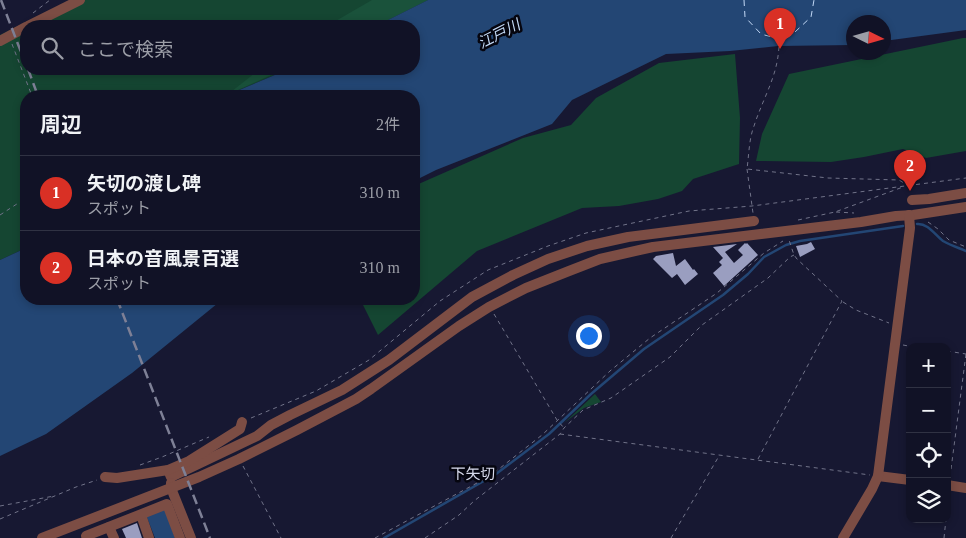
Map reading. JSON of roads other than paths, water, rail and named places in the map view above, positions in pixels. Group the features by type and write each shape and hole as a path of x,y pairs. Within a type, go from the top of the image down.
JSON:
{"street":[{"path":"35,20 80,0"},
{"path":"5,39 20,29"},
{"path":"912,200 966,194"},
{"path":"42,538 171,488 239,459 356,399 489,307 526,288 600,259 653,247 966,207"},
{"path":"843,538 878,476 910,228 918,214"},
{"path":"105,477 117,478 169,474 257,436 290,415 342,390 389,360 472,297 548,259 587,246 628,237 754,220"},
{"path":"169,474 240,429 242,422"},
{"path":"169,474 171,488 191,538"},
{"path":"878,476 906,480"},
{"path":"951,486 966,488"},
{"path":"87,538 86,536 167,504 180,538"},
{"path":"140,515 149,538"},
{"path":"109,527 114,538"}],"water":[{"name":"江戸川","path":"428,0 966,0 966,30 891,40 891,15 846,15 846,45 778,46 730,51 666,54 572,100 552,124 420,178 420,90 239,90 275,75 420,75 420,20 388,20"},
{"path":"20,251 20,305 216,305 132,373 46,434 0,456 0,260"},
{"path":"165,509 175,538 155,538 146,515"}],"waterway":[{"path":"917,224 925,225 943,241 966,251"},
{"path":"384,538 496,474 549,434 591,394 644,349 723,295 748,274 764,257 786,245 800,241 903,226"}],"railway":[{"path":"1,0 20,49"},
{"path":"30,75 36,90"},
{"path":"119,305 210,538"}],"place":[{"name":"矢切の渡し碑","path":"780,49"},
{"name":"日本の音風景百選","path":"910,191"}],"district":[{"name":"下矢切","path":"473,474"}]}
